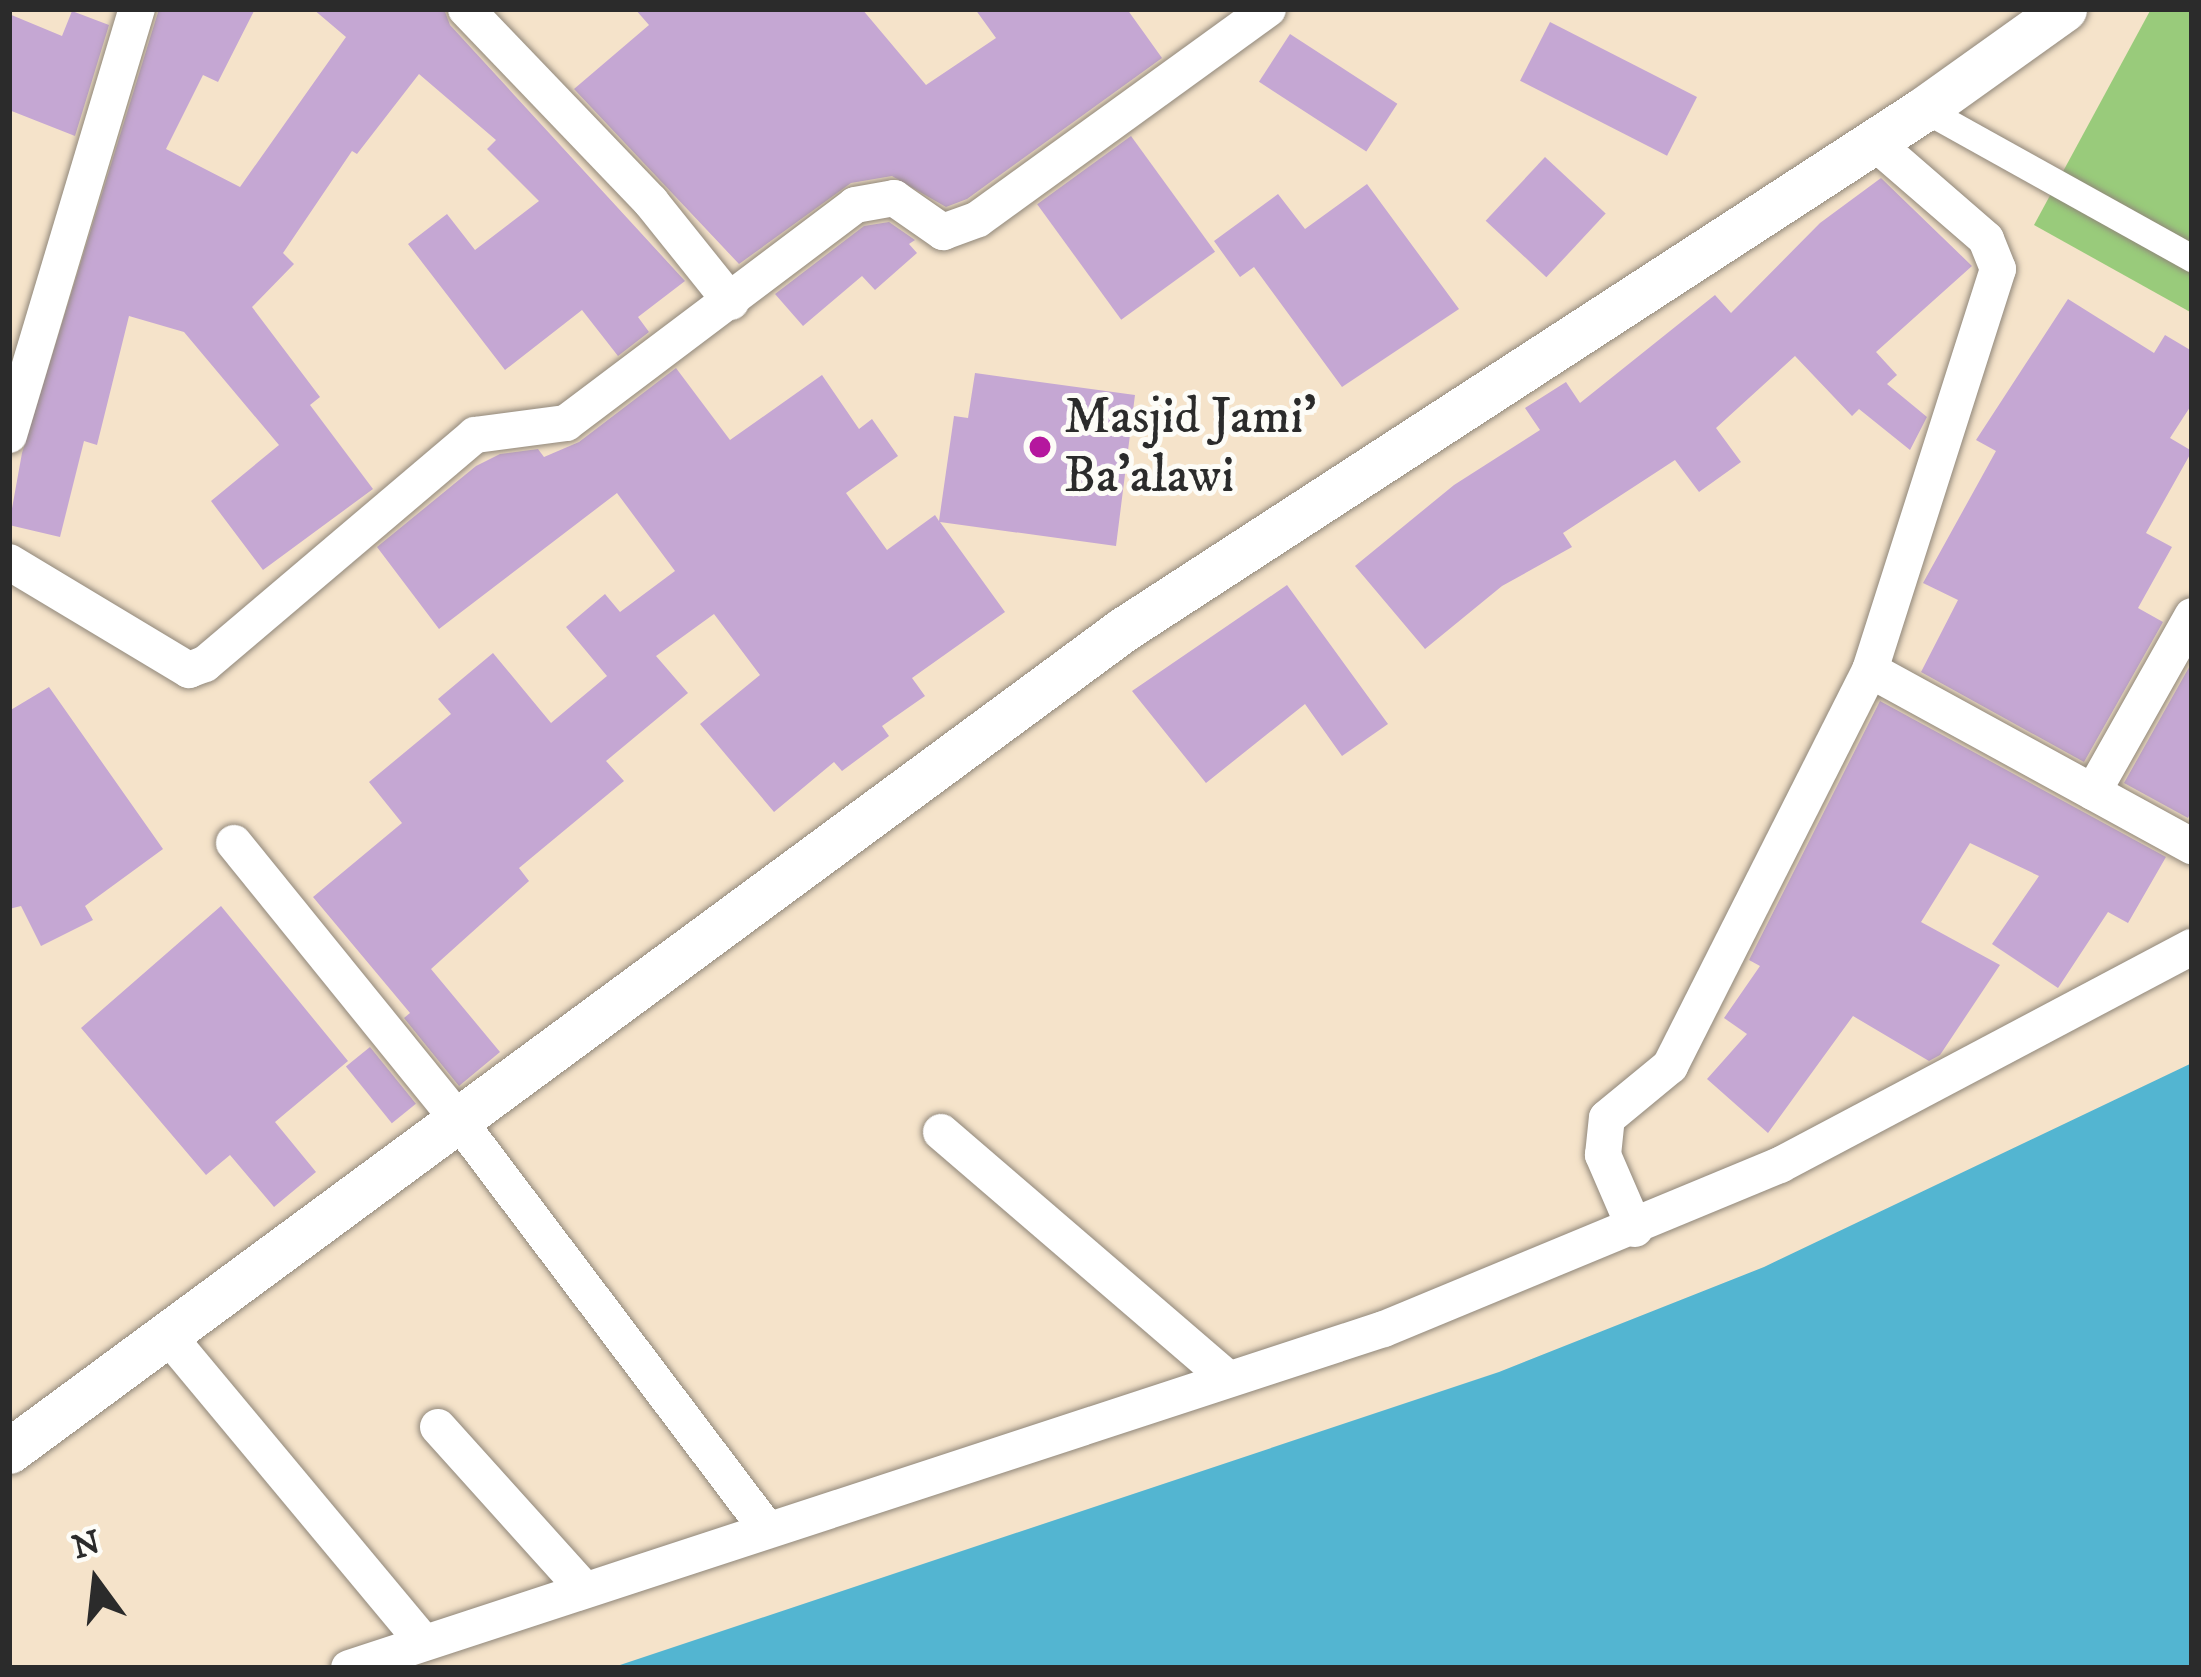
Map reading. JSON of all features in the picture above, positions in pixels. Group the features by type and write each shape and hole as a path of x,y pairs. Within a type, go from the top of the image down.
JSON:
{"street":[{"path":"9,435 136,9"},
{"path":"466,9 651,202 731,302"},
{"path":"9,562 189,670 245,633 475,435 566,424 874,197 894,198 943,232 978,219 1268,9"},
{"path":"9,1451 1124,629 1874,142 2064,9"},
{"path":"1924,109 2192,258"},
{"path":"1635,1229 1603,1155 1606,1118 1670,1066 1870,670 1997,269 1985,239 1874,142"},
{"path":"2093,792 2192,616"},
{"path":"1870,670 2192,846"},
{"path":"234,843 458,1120 766,1528"},
{"path":"349,1668 582,1586 1384,1329 1635,1229 1780,1165 2192,947"},
{"path":"940,1132 1226,1377"},
{"path":"165,1332 423,1642"},
{"path":"438,1427 582,1586"}],"green space":[{"path":"2151,9 2192,11 2192,313 2034,225"}],"water":[{"path":"2192,1063 2192,1668 611,1668 1499,1372 1764,1267"}],"building":[{"path":"159,9 255,9 218,82 203,75 166,149 240,187 346,37 313,9 444,9 450,25 685,281 638,317 649,332 618,356 582,310 505,370 408,244 447,214 475,250 539,201 487,149 496,140 419,74 357,154 352,151 283,253 294,264 252,307 320,397 310,405 373,489 263,570 211,501 279,445 184,332 129,316 97,445 84,441 60,537 9,525 22,453"},
{"path":"635,9 862,9 926,85 996,38 975,9 1127,9 1162,58 967,199 946,207 892,176 851,183 739,264 574,89 649,25"},
{"path":"72,11 109,25 75,136 9,110 9,14 62,36"},
{"path":"1550,22 1697,97 1667,156 1520,81"},
{"path":"1290,34 1397,104 1366,152 1259,82"},
{"path":"1131,136 1215,252 1121,320 1037,204"},
{"path":"1545,157 1606,214 1546,277 1486,221"},
{"path":"1881,178 1972,266 1876,352 1897,375 1887,384 1927,417 1910,450 1859,409 1852,416 1795,356 1716,428 1741,462 1699,492 1675,460 1563,533 1572,547 1502,586 1425,649 1355,566 1454,485 1540,430 1525,408 1566,382 1580,403 1715,295 1731,313 1820,223"},
{"path":"1367,184 1459,309 1342,387 1254,267 1240,277 1214,241 1278,194 1305,229"},
{"path":"889,222 915,240 909,244 917,253 875,290 862,276 803,326 775,294 864,226"},
{"path":"2068,299 2154,353 2165,335 2192,351 2192,404 2170,438 2192,451 2146,533 2172,547 2138,608 2163,622 2084,762 1921,672 1958,600 1923,583 1996,451 1976,440"},
{"path":"676,368 730,440 822,375 859,429 872,419 898,456 846,493 887,550 935,515 939,521 954,416 968,418 975,373 1135,395 1116,546 940,522 1005,612 912,678 925,696 882,726 889,736 842,771 834,762 774,812 700,724 760,675 714,614 656,656 688,693 606,761 624,781 519,868 529,881 431,969 500,1052 459,1086 404,1018 410,1013 313,897 402,823 369,782 451,714 438,699 493,653 551,723 607,676 566,627 605,594 620,612 675,571 617,493 439,629 377,547 476,466 500,454 538,449 544,457 579,442"},
{"path":"1287,585 1388,724 1342,756 1305,704 1206,783 1132,691"},
{"path":"2192,662 2192,810 2188,818 2124,783"},
{"path":"49,687 163,849 85,906 93,920 41,946 21,906 9,909 9,711"},
{"path":"1880,701 2166,857 2128,923 2108,912 2058,988 1992,944 2039,876 1970,843 1921,922 2000,965 1940,1055 1929,1061 1853,1016 1768,1133 1707,1079 1747,1034 1724,1018 1760,966 1749,960"},
{"path":"221,906 348,1061 275,1122 316,1172 274,1207 230,1155 206,1175 81,1028"},
{"path":"370,1047 416,1104 392,1123 346,1067"}],"place":[{"name":"Masjid Jami' Ba'alawi","path":"1040,447"}]}
